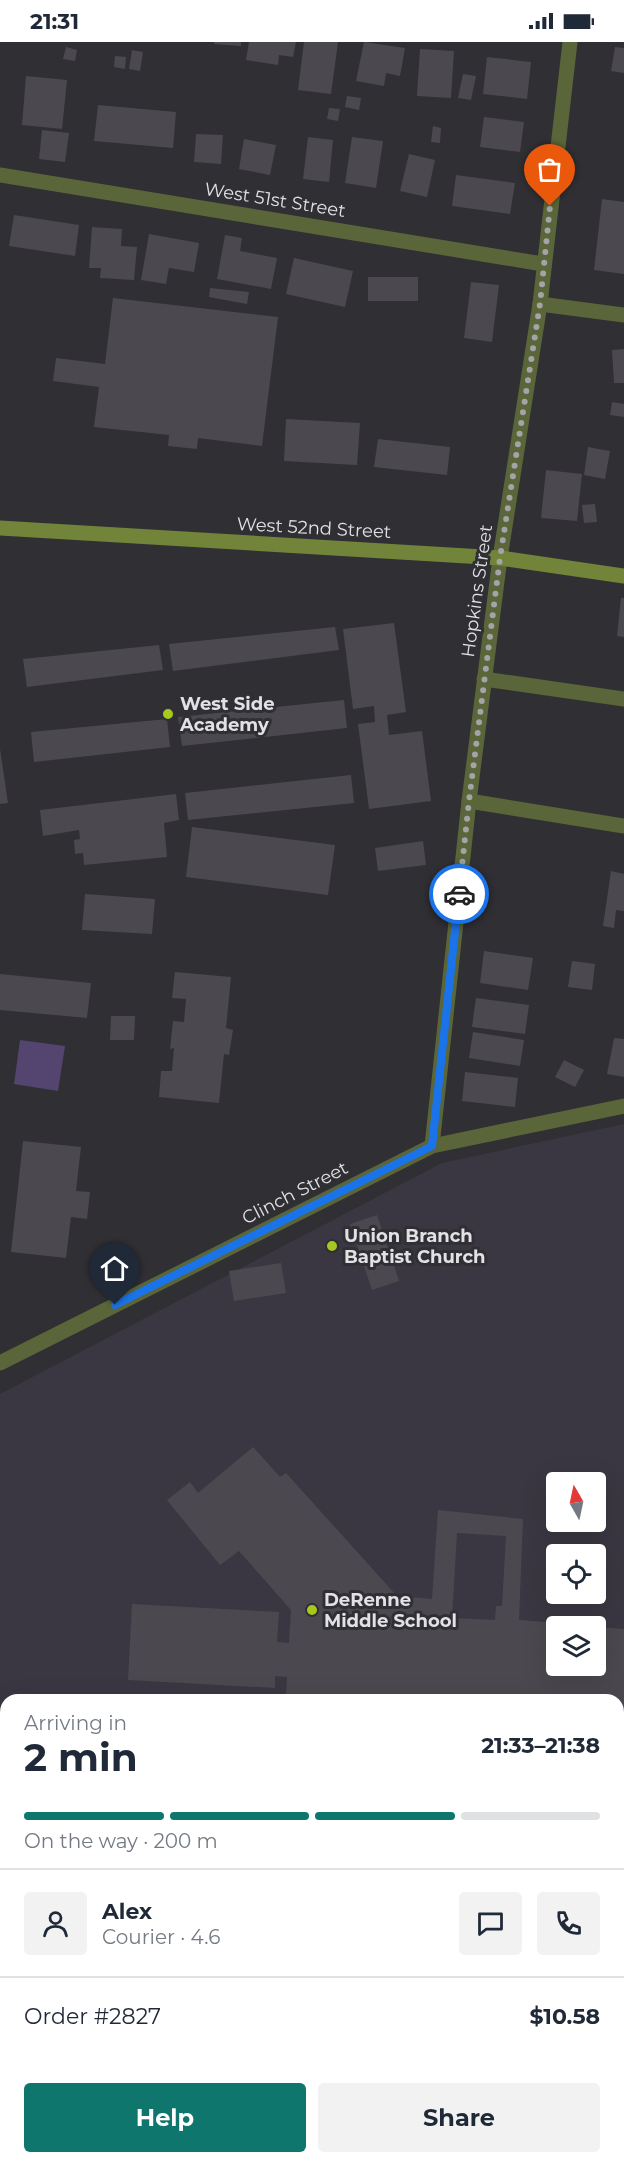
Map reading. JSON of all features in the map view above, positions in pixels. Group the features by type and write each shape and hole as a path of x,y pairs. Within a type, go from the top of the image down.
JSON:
{"main road":[{"name":"West 52nd Street","path":"0,528 500,558 624,576"}],"street":[{"name":"Hopkins Street","path":"432,1146 484,679 500,558 540,304 570,42"},
{"name":"West 51st Street","path":"0,175 543,264"},
{"path":"540,304 624,315"},
{"path":"484,679 624,699"},
{"path":"469,801 624,826"},
{"name":"Clinch Street","path":"0,1363 432,1146 624,1106"}],"shaded area":[{"path":"20,1040 65,1046 58,1091 14,1084"},
{"name":"DeRenne Middle School","path":"624,1124 624,1694 0,1694 0,1394 442,1163"}],"building":[{"path":"214,42 241,42 241,46 214,44"},
{"path":"249,42 296,42 293,57 279,55 278,65 246,60"},
{"path":"304,42 338,42 331,94 298,90"},
{"path":"364,42 405,48 400,76 386,73 384,86 356,81"},
{"path":"66,47 77,50 75,61 63,59"},
{"path":"615,47 624,48 624,73 611,71"},
{"path":"420,49 454,51 451,98 417,96"},
{"path":"132,50 143,52 140,71 129,69"},
{"path":"115,56 126,57 125,69 114,67"},
{"path":"487,57 531,62 527,99 483,94"},
{"path":"463,74 476,76 471,100 458,98"},
{"path":"26,76 67,80 62,129 22,125"},
{"path":"347,96 361,98 359,110 345,107"},
{"path":"98,105 176,112 173,148 94,141"},
{"path":"329,108 340,109 338,121 327,119"},
{"path":"484,117 524,122 520,152 480,147"},
{"path":"433,126 441,128 440,143 431,142"},
{"path":"42,130 69,133 65,162 39,159"},
{"path":"196,134 223,135 221,164 194,162"},
{"path":"308,137 333,140 329,182 303,179"},
{"path":"352,137 383,141 376,188 345,183"},
{"path":"244,139 276,145 270,175 239,169"},
{"path":"409,154 435,160 427,197 400,191"},
{"path":"456,175 515,183 510,214 452,206"},
{"path":"602,199 624,202 624,274 594,270"},
{"path":"14,215 79,225 75,256 9,246"},
{"path":"92,227 122,229 121,246 137,247 134,280 100,278 101,268 89,268"},
{"path":"149,234 199,243 194,272 169,268 166,284 141,280"},
{"path":"225,235 242,238 240,251 277,258 271,289 217,279"},
{"path":"294,258 353,271 345,307 286,294"},
{"path":"368,277 418,277 418,301 368,301"},
{"path":"471,282 499,285 492,342 464,338"},
{"path":"210,288 249,292 247,304 209,297"},
{"path":"113,298 278,317 262,446 198,438 197,449 168,446 169,435 94,427 99,387 53,381 56,358 105,364"},
{"path":"624,349 624,383 614,383 612,350"},
{"path":"612,402 624,404 624,417 610,415"},
{"path":"286,419 360,423 357,465 284,461"},
{"path":"378,439 450,447 447,475 374,467"},
{"path":"588,447 610,451 605,479 584,475"},
{"path":"546,470 582,474 577,521 541,518"},
{"path":"595,504 597,522 584,523 582,505"},
{"path":"621,598 624,598 624,637 617,636"},
{"path":"394,623 406,712 387,715 389,735 422,731 431,801 369,809 358,724 375,722 374,706 353,709 343,629"},
{"name":"West Side Academy","path":"335,627 339,650 173,671 169,644"},
{"name":"West Side Academy","path":"159,645 163,670 27,687 23,659"},
{"name":"West Side Academy","path":"344,700 347,728 182,746 178,717"},
{"name":"West Side Academy","path":"167,719 170,747 34,762 31,732"},
{"path":"0,749 8,803 0,804"},
{"name":"West Side Academy","path":"351,775 354,803 188,820 185,793"},
{"path":"176,794 179,820 164,823 167,857 84,865 83,853 75,854 74,840 80,839 79,830 43,836 40,810"},
{"path":"192,827 335,845 328,895 186,877"},
{"path":"423,841 426,865 378,871 375,848"},
{"path":"611,871 624,874 624,911 616,910 614,928 603,926"},
{"path":"85,894 155,899 152,934 82,930"},
{"path":"484,951 533,958 528,990 480,983"},
{"path":"572,961 595,964 592,990 568,987"},
{"path":"175,972 231,977 226,1028 233,1030 229,1055 224,1054 219,1103 159,1097 161,1071 172,1071 174,1048 170,1049 173,1021 184,1022 186,999 172,998"},
{"path":"0,974 91,983 87,1018 0,1010"},
{"path":"476,998 529,1005 525,1034 472,1027"},
{"path":"111,1016 135,1016 134,1040 110,1040"},
{"path":"473,1032 524,1040 520,1066 469,1058"},
{"path":"614,1038 624,1039 624,1077 607,1074"},
{"path":"564,1060 584,1070 575,1087 555,1077"},
{"path":"465,1072 518,1078 515,1107 462,1101"},
{"path":"23,1141 81,1147 76,1191 90,1192 87,1219 71,1217 66,1258 11,1252"},
{"path":"377,1215 399,1281 372,1290 350,1224"},
{"path":"281,1263 286,1293 234,1301 229,1271"},
{"path":"253,1447 280,1477 286,1473 397,1596 432,1599 438,1510 523,1519 519,1620 546,1622 546,1676 606,1676 606,1628 624,1629 624,1694 286,1694 287,1677 275,1676 275,1688 128,1680 132,1604 279,1612 277,1642 289,1643 291,1610 239,1551 220,1565 167,1500 190,1482 198,1493","holes":["457,1533 506,1536 502,1606 496,1606 495,1620 452,1618"]}],"way so far":[{"path":"459,894 500,558 540,304 550,206"}],"place":[{"name":"West Side Academy","path":"168,714"},
{"name":"Union Branch Baptist Church","path":"332,1246"},
{"name":"DeRenne Middle School","path":"312,1610"}],"route":[{"path":"115,1305 432,1146 459,894"}]}
